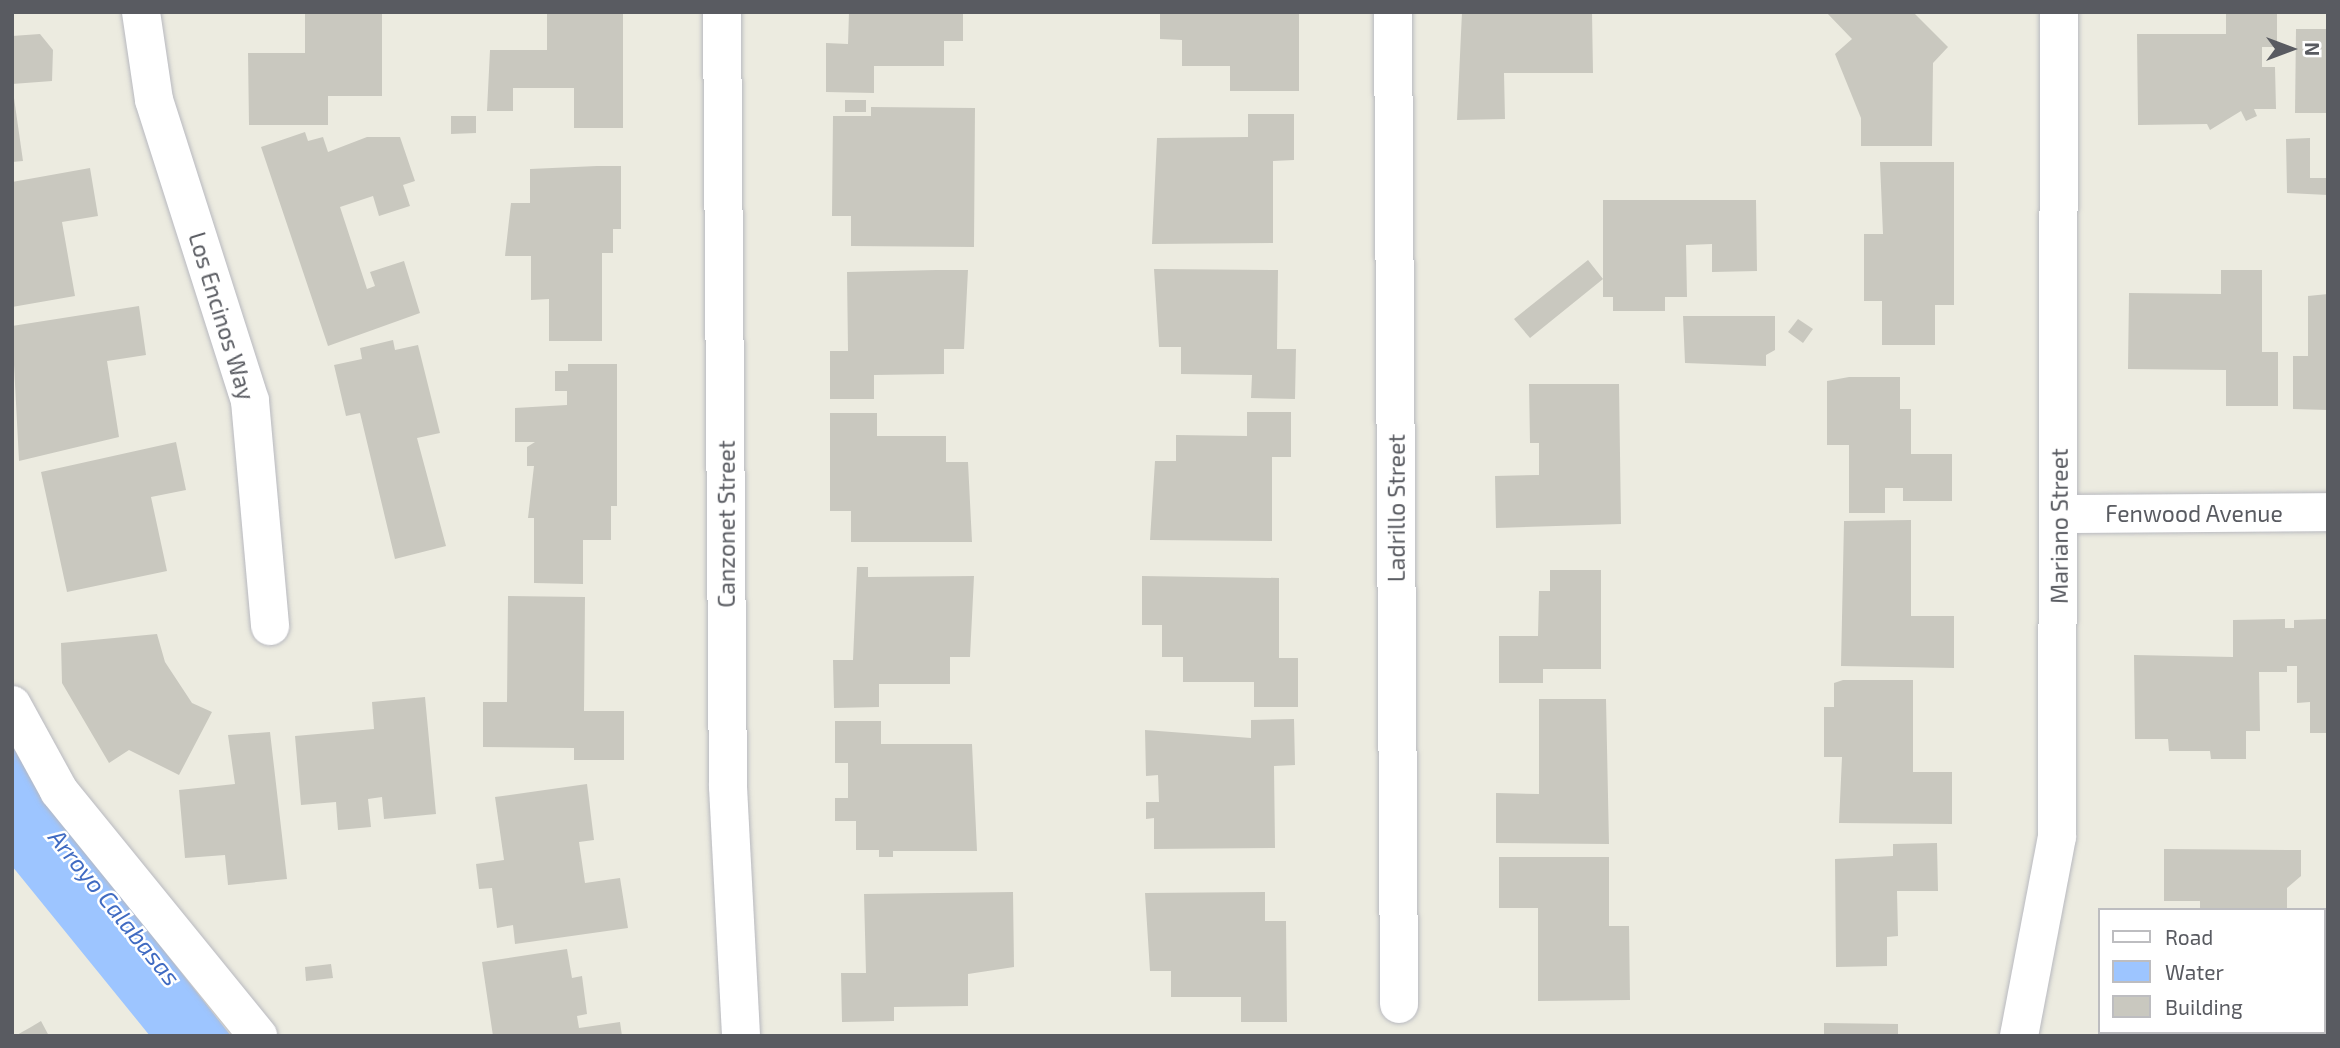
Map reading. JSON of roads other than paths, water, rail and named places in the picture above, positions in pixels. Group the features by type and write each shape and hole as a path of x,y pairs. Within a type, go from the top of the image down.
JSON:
{"street":[{"name":"Los Encinos Way","path":"141,12 154,100 250,401 270,626"},
{"name":"Canzonet Street","path":"722,12 727,787 741,1036"},
{"name":"Ladrillo Street","path":"1393,12 1399,1004"},
{"name":"Mariano Street","path":"2019,1036 2057,837 2059,12"},
{"name":"Fenwood Avenue","path":"2059,514 2328,512"},
{"path":"12,705 60,791 258,1036"}],"water":[{"name":"Arroyo Calabasas","path":"12,732 89,855 231,1036 150,1036 12,866"}]}
